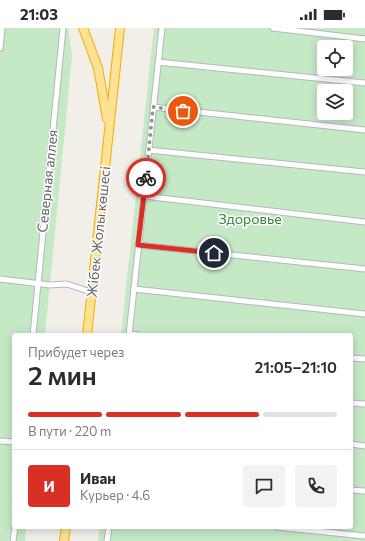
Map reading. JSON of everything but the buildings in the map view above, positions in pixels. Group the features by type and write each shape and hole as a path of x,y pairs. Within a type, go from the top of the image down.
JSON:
{"highway":[{"path":"83,28 98,68 109,129"},
{"name":"Жібек Жолы көшесі","path":"87,333 120,28"},
{"path":"64,541 66,529"}],"street":[{"path":"0,48 2,28"},
{"name":"Северная аллея","path":"32,333 63,28"},
{"path":"129,333 162,28"},
{"path":"273,28 365,39"},
{"path":"158,62 365,83"},
{"path":"153,107 365,130"},
{"path":"148,150 365,172"},
{"path":"144,196 365,222"},
{"path":"138,245 365,269"},
{"path":"0,279 50,285 67,284 91,292"},
{"path":"134,289 365,314"},
{"path":"353,358 365,359"},
{"path":"353,403 365,404"},
{"path":"0,441 12,442"},
{"path":"353,444 365,446"},
{"path":"353,490 365,491"},
{"path":"13,541 15,529"},
{"path":"107,541 109,529"},
{"path":"297,529 365,536"}],"green space":[{"path":"0,28 68,28 72,56 45,333 12,333 12,529 26,529 25,541 0,541"},
{"name":"Здоровье","path":"154,28 365,28 365,541 98,541 100,529 353,529 353,333 121,333"}],"way so far":[{"path":"146,178 153,107 183,111"}],"route":[{"path":"146,178 138,245 214,253"}]}
